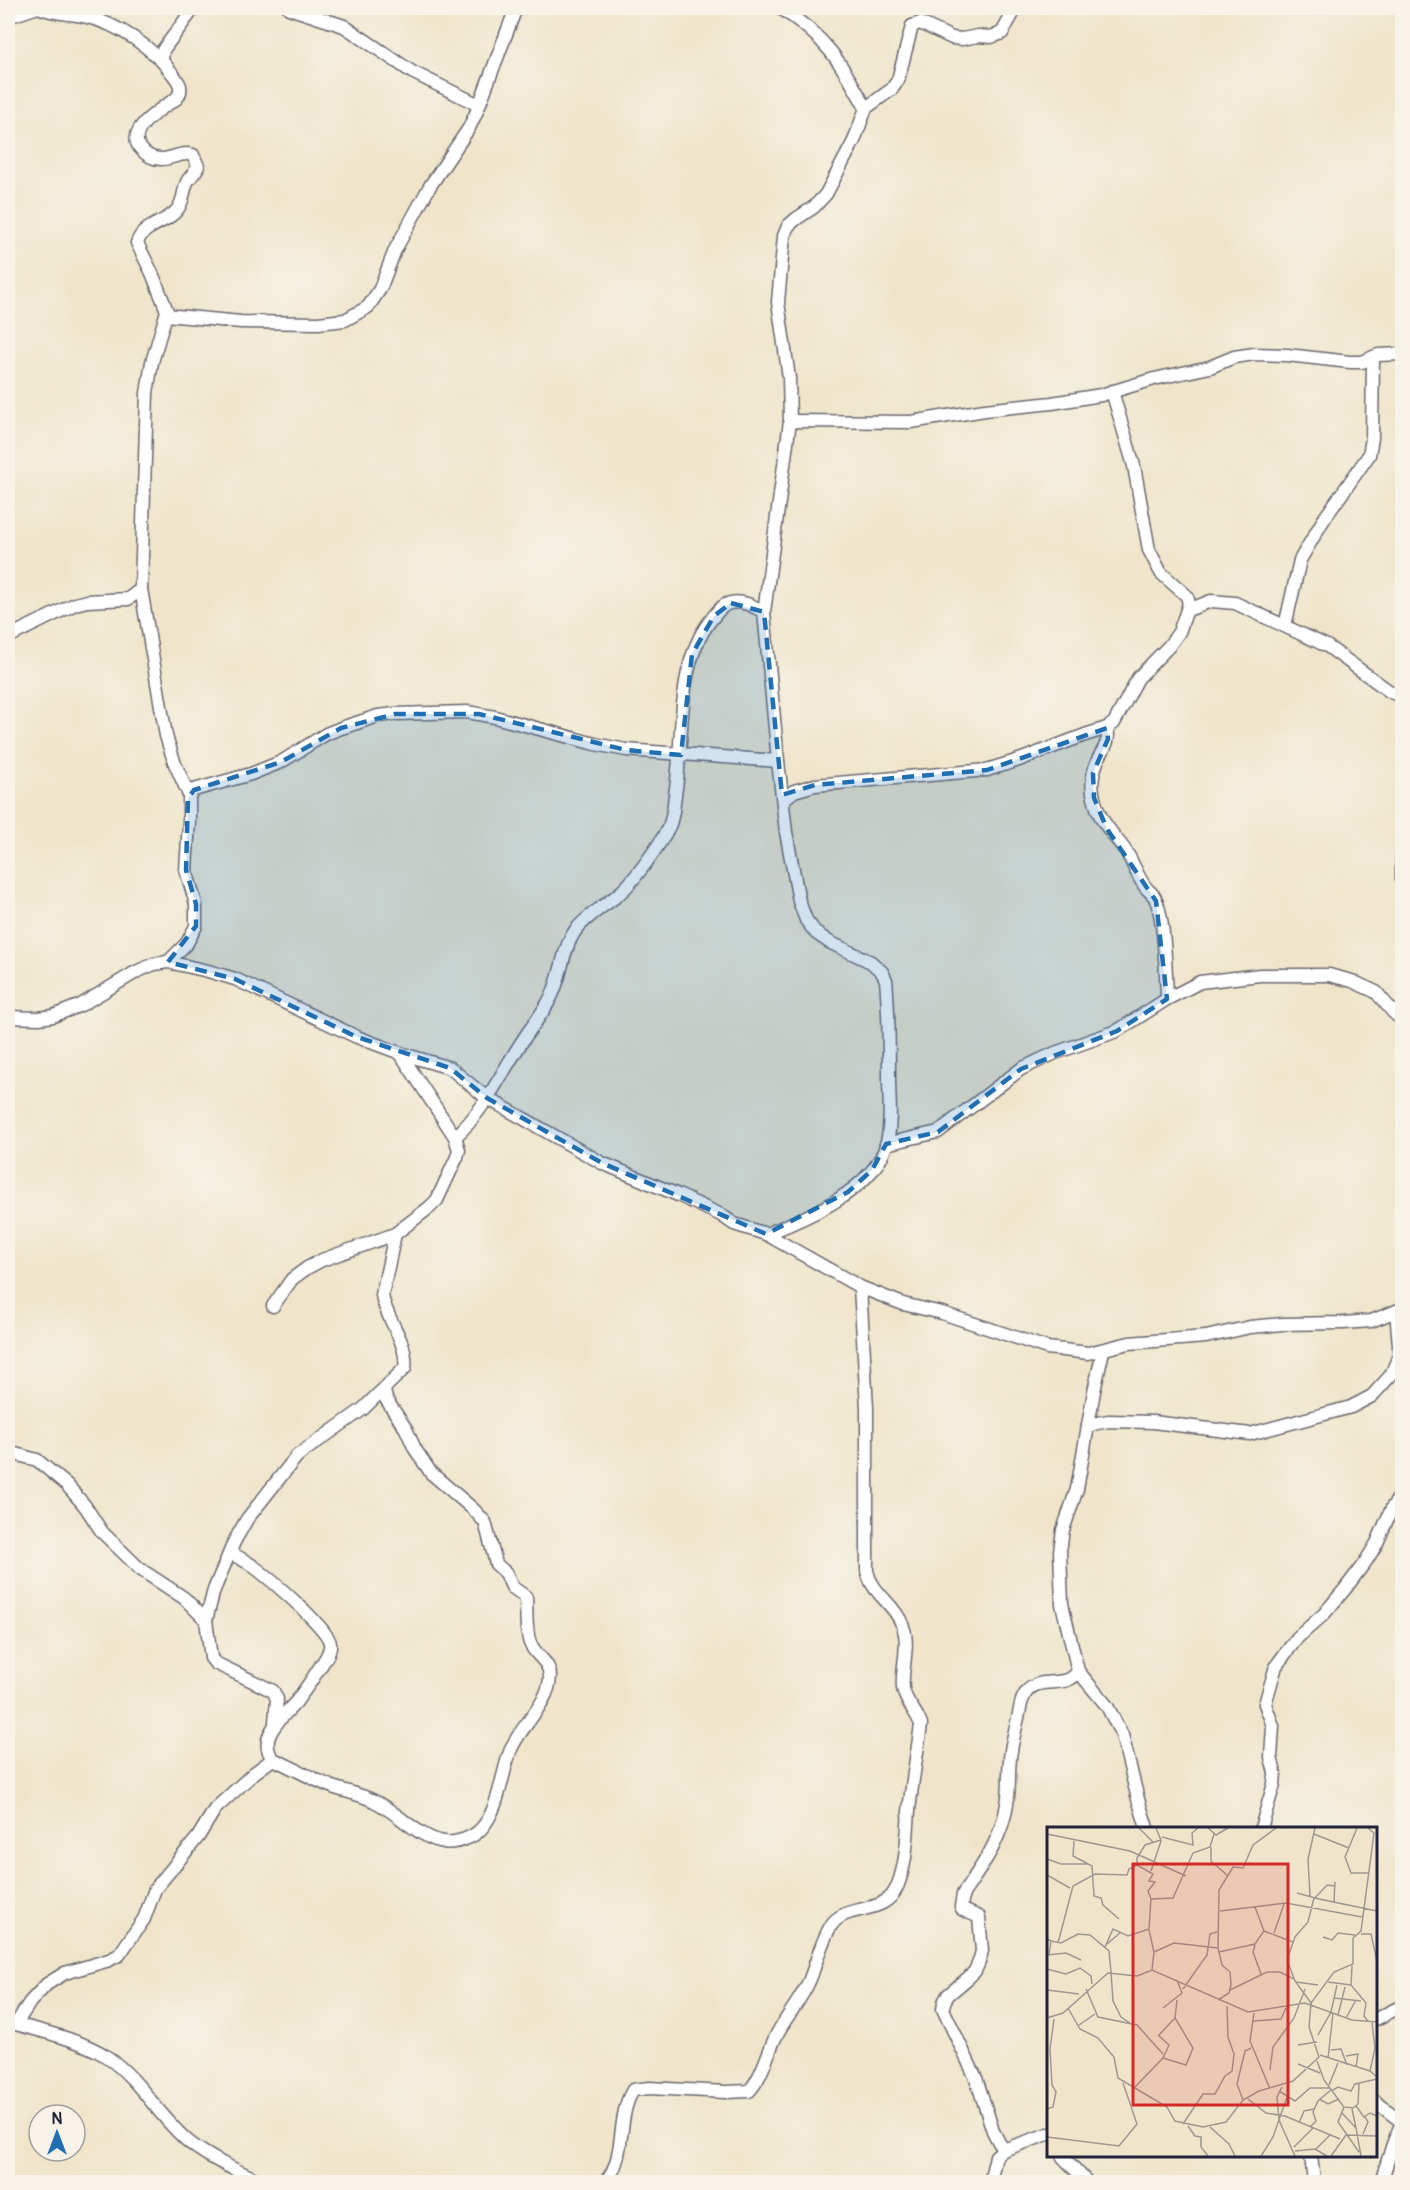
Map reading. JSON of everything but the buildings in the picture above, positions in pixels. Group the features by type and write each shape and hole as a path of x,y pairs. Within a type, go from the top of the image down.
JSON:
{"street":[{"path":"8,16 34,8"},
{"path":"8,1017 53,1016 81,1005 136,972 168,962 187,943 196,927 196,904 186,870 189,795 166,736 141,589 147,393 152,362 167,311 159,288 136,243 146,229 176,212 187,182 198,166 193,156 188,153 164,159 155,158 137,145 136,137 142,123 177,98 180,93 179,83 162,60 146,46 91,17 41,8"},
{"path":"162,60 163,50 194,8"},
{"path":"290,8 344,26 412,72 479,105"},
{"path":"166,315 241,322 318,323 345,320 361,312 370,304 380,289 395,250 410,221 436,175 469,128 516,8"},
{"path":"780,8 818,36 833,52 866,108"},
{"path":"766,1234 825,1207 848,1192 872,1170 886,1144 889,1127 886,981 876,966 822,938 806,920 797,892 778,761 764,612 790,421 789,378 778,302 784,236 788,226 814,207 826,194 854,141 866,108 892,88 898,80 912,26 920,23 952,38 991,37 1002,33 1016,8"},
{"path":"790,421 911,422 985,410 1052,403 1210,367 1240,356 1276,354 1362,362 1386,354 1402,354"},
{"path":"1285,626 1300,560 1323,519 1369,455 1372,438 1373,357"},
{"path":"783,800 794,790 815,785 987,770 1107,728 1119,716 1138,678 1169,646 1179,632 1188,610 1189,601 1161,573 1149,550 1134,466 1112,391"},
{"path":"8,637 75,604 87,601 128,599 141,589"},
{"path":"1188,610 1207,602 1234,603 1328,645 1389,691 1402,697"},
{"path":"455,1137 477,1115 547,1006 560,976 566,949 574,933 586,919 619,894 636,876 671,823 681,755 682,716 689,664 702,632 714,616 728,604 745,603 764,612"},
{"path":"189,795 194,790 251,774 281,762 326,734 341,728 378,716 395,714 440,712 479,714 626,750 778,761"},
{"path":"1107,728 1108,739 1093,773 1094,798 1099,815 1107,829 1126,851 1144,887 1153,894 1156,901 1164,944 1167,999"},
{"path":"1402,855 1402,879"},
{"path":"168,962 208,971 234,980 357,1037 450,1068 487,1098 602,1163 678,1195 721,1215 734,1224 766,1234 860,1287 903,1304 942,1313 1047,1348 1078,1352 1103,1351 1129,1343 1206,1337 1250,1327 1371,1321 1399,1310 1398,1358 1391,1375 1372,1396 1351,1407 1250,1434 1153,1422 1108,1421 1088,1425"},
{"path":"886,1144 938,1132 1021,1069 1055,1053 1117,1031 1167,999 1200,982 1260,975 1329,975 1352,981 1376,992 1402,1020"},
{"path":"273,1306 292,1279 307,1268 322,1260 395,1234 437,1200 458,1157 459,1150 455,1137 400,1053"},
{"path":"384,1390 386,1399 431,1473 485,1522 496,1564 506,1573 512,1587 526,1598 530,1641 547,1664 550,1675 548,1687 511,1749 495,1801 481,1830 469,1838 454,1842 433,1839 391,1810 372,1800 333,1787 273,1759 268,1752 267,1744 275,1722 277,1699 273,1691 219,1666 211,1658 206,1620 214,1590 247,1518 297,1456 348,1421 403,1371 406,1363 403,1348 383,1304 382,1294 395,1234"},
{"path":"605,2182 613,2173 627,2107 633,2090 649,2088 749,2091 757,2080 777,2034 809,1982 817,1957 833,1923 842,1916 868,1910 890,1899 898,1885 906,1852 921,1725 919,1717 907,1702 903,1687 906,1635 902,1622 872,1585 867,1571 867,1408 860,1287"},
{"path":"1103,1351 1077,1489 1063,1530 1060,1551 1062,1604 1078,1671 1107,1706 1122,1735 1147,1827"},
{"path":"8,1452 37,1460 67,1485 86,1506 102,1533 135,1564 184,1598 206,1620"},
{"path":"1261,1827 1274,1784 1275,1773 1271,1757 1273,1726 1265,1704 1276,1666 1297,1638 1324,1614 1345,1589 1377,1543 1392,1508 1402,1493"},
{"path":"230,1552 254,1567 277,1586 318,1624 330,1641 330,1650 310,1683 291,1708 275,1722"},
{"path":"1003,2150 993,2130 976,2078 966,2061 957,2036 944,2015 944,2002 948,1995 975,1971 982,1951 979,1917 963,1910 961,1901 963,1894 992,1851 1004,1821 1008,1803 1010,1756 1022,1699 1034,1684 1064,1682 1070,1680 1078,1671"},
{"path":"262,2182 212,2158 189,2142 138,2082 105,2055 89,2047 12,2023 47,1984 65,1974 109,1960 119,1954 144,1919 155,1889 198,1837 215,1809 273,1759"},
{"path":"1377,2018 1402,2006"},
{"path":"1377,2103 1402,2122 1381,2182"},
{"path":"990,2182 996,2156 1003,2150 1047,2137"},
{"path":"1063,2157 1087,2182"},
{"path":"1311,2157 1314,2182"}],"highlighted area":[{"path":"731,603 764,612 782,795 815,785 987,770 1107,728 1108,739 1093,773 1094,798 1107,829 1156,901 1167,999 1117,1031 1021,1069 938,1132 886,1144 872,1170 848,1192 766,1234 602,1163 487,1098 450,1068 357,1037 235,979 168,962 196,926 196,904 186,870 188,798 194,790 281,762 341,728 395,714 479,714 626,750 681,755 692,654 714,616"}]}
